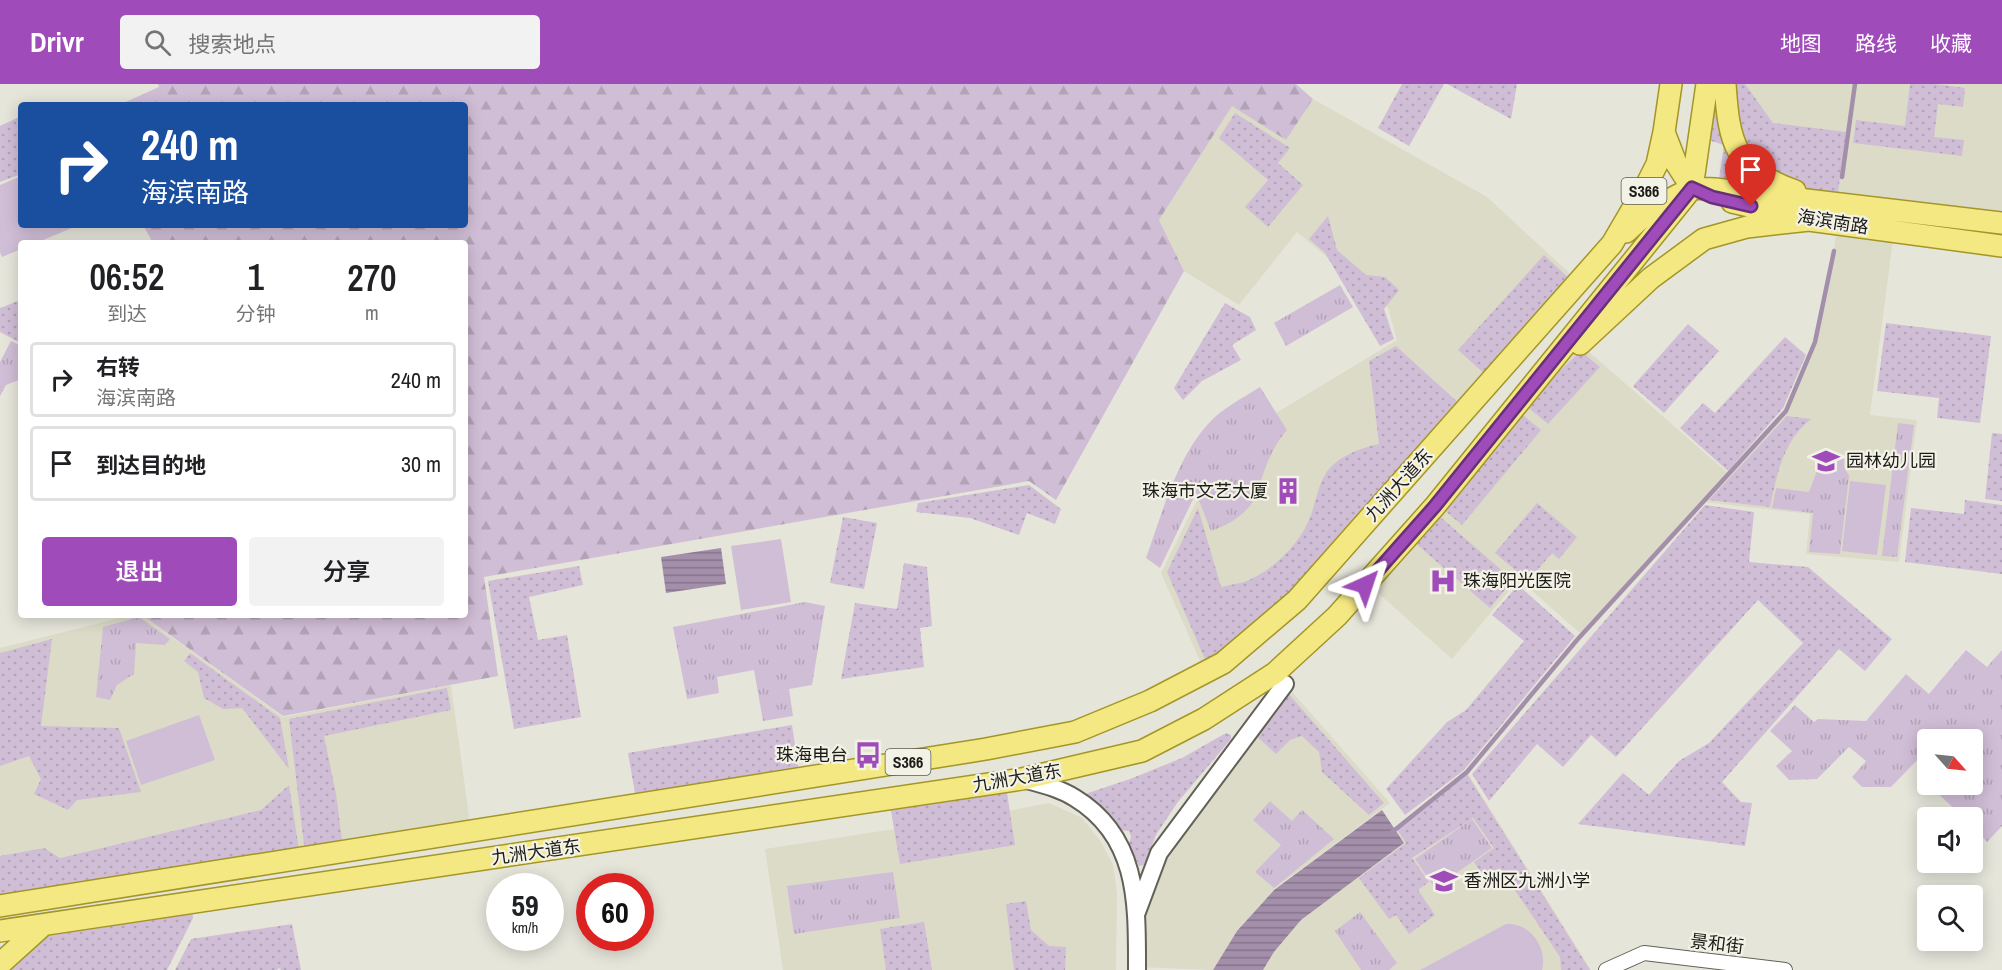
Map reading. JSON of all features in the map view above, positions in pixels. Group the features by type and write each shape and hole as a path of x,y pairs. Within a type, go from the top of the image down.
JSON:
{"main road":[{"name":"九洲大道东","path":"5,903 114,888 986,749 1075,732 1150,701 1223,663 1298,600 1612,244 1657,164 1671,84"},
{"name":"S366","path":"1692,188 1707,84"},
{"path":"1725,84 1728,123 1733,144 1750,168 1777,184 1823,201"},
{"path":"1612,244 1651,209 1692,188 1676,163 1664,132"},
{"name":"九洲大道东","path":"0,931 41,927 1022,779 1142,751 1204,719 1275,673 1344,608 1435,506 1692,188"},
{"name":"海滨南路","path":"1692,188 2002,223"},
{"name":"海滨南路","path":"1692,188 1712,197 1809,220 2002,246"},
{"path":"1517,403 1651,278 1704,239 1747,227 1809,220"},
{"path":"114,888 121,914"},
{"path":"0,964 41,927"}],"street":[{"path":"1137,912 1158,853 1285,684"},
{"path":"1022,779 1057,789 1076,798 1105,823 1119,841 1128,862 1137,912 1137,970"},
{"name":"景和街","path":"1606,970 1644,953 1785,970"}],"shaded area":[{"path":"1726,84 2002,84 2002,222 1824,201"},
{"path":"1313,99 1487,197 1579,282 1205,672 1161,573 1225,444 1397,340 1388,308 1297,232 1239,305 1184,271 1159,220 1232,105 1286,140"},
{"path":"1837,224 1894,232 1870,415 1917,420 1899,562 1806,554 1810,514 1703,502 1582,635 1519,579 1452,659 1367,583 1517,404 1580,344 1729,474 1787,411 1815,342 1834,251"},
{"path":"721,548 726,584 666,593 661,557"},
{"path":"120,618 145,618 283,717 451,685 471,831 0,900 0,648"},
{"path":"1285,684 1390,803 1273,890 1237,931 1213,970 1137,967 1138,912 1159,853"},
{"name":"香洲区九洲小学","path":"1467,772 1591,970 1263,970 1301,920 1404,843 1395,829"},
{"path":"1049,803 1082,818 1101,842 1113,865 1117,893 1116,970 783,970 765,849"},
{"path":"1382,810 1404,843 1301,920 1274,952 1263,970 1213,970 1237,931 1274,890"}],"green space":[{"path":"158,84 1296,84 1313,99 1286,140 1232,106 1159,220 1184,271 1056,500 1029,481 484,577 498,676 283,716 146,618 468,618 468,240 151,240 145,228 468,228 468,102 126,102 159,87"},
{"path":"1402,84 1444,84 1409,146 1378,128"},
{"path":"1447,84 1517,84 1511,119"},
{"path":"1710,84 1745,84 1773,123 1846,132 1837,200 1718,185 1724,145 1702,138"},
{"path":"1910,84 1935,84 1965,88 1963,107 1938,104 1934,137 1964,140 1962,156 1853,143 1856,120 1905,126"},
{"path":"1235,113 1290,148 1278,163 1303,185 1268,227 1245,207 1268,180 1219,138"},
{"path":"18,117 18,175 0,182 0,126"},
{"path":"18,177 18,228 72,228 43,240 18,240 18,250 2,257 0,252 0,185"},
{"path":"1328,216 1337,250 1366,275 1385,277 1399,290 1384,309 1394,339 1380,346 1325,253 1309,239"},
{"path":"1544,255 1573,282 1488,377 1458,350"},
{"path":"1340,285 1353,307 1286,346 1274,323"},
{"path":"18,301 18,341 0,332 0,308"},
{"path":"1225,303 1250,317 1256,330 1232,345 1241,360 1202,381 1183,400 1174,388"},
{"path":"1886,323 1991,336 1980,423 1937,418 1939,398 1877,391"},
{"path":"1688,324 1719,351 1664,413 1633,386"},
{"path":"1785,337 1806,355 1783,408 1728,471 1680,428 1703,403 1715,413"},
{"path":"11,341 18,344 18,380 6,385 0,396 0,362"},
{"path":"1396,346 1463,407 1295,595 1208,666 1167,572 1198,508 1221,587 1244,582 1275,564 1293,546 1306,526 1321,482 1328,470 1349,454 1379,444 1369,361"},
{"path":"1581,351 1600,367 1548,424 1524,404"},
{"path":"1260,387 1287,430 1270,457 1255,498 1236,519 1211,531 1196,493 1160,568 1146,558 1171,488 1187,454 1214,418"},
{"path":"1518,411 1541,430 1462,525 1439,506"},
{"path":"1787,416 1811,419 1801,428 1788,448 1779,470 1770,507 1709,500"},
{"path":"1898,423 1914,425 1897,557 1882,556"},
{"path":"1992,433 2002,434 2002,501 1985,499"},
{"path":"1830,454 1844,455 1844,467 1849,476 1840,554 1809,552 1813,513 1772,508 1776,488 1809,492 1820,463"},
{"path":"1850,481 1886,485 1877,555 1842,551"},
{"path":"1029,485 1061,509 1055,524 1027,513 1019,535 970,518 916,512 918,503"},
{"path":"1965,500 2002,505 2002,574 1905,562 1911,508 1964,514"},
{"path":"1537,503 1577,537 1559,559 1552,553 1528,581 1495,553"},
{"path":"1705,505 1754,512 1749,562 1808,567 1892,639 1865,671 1839,649 1722,782 1741,802 1752,803 1745,846 1578,824 1623,773 1649,795 1679,761 1709,743 1803,643 1758,600 1616,757 1591,735 1563,767 1537,744 1489,801 1472,774"},
{"path":"1437,514 1513,580 1490,608 1413,541"},
{"path":"843,517 877,523 864,589 830,583"},
{"path":"781,539 791,602 741,610 731,546"},
{"path":"904,563 927,567 932,626 920,628 924,667 841,679 855,603 897,609"},
{"path":"579,566 583,585 529,597 538,640 567,635 581,717 514,729 488,581"},
{"path":"1518,585 1575,636 1464,770 1405,815 1386,789 1447,722 1466,710 1524,641 1492,615"},
{"path":"805,602 825,606 812,685 789,689 793,716 763,721 754,670 717,677 719,693 687,699 673,627"},
{"path":"140,618 170,639 165,645 136,643 134,674 117,685 110,700 96,697 103,627"},
{"path":"52,639 41,726 119,728 141,792 77,800 68,810 34,794 41,779 29,756 0,766 0,653"},
{"path":"1966,650 1987,667 2002,650 2002,826 1987,842 1983,838 1983,807 1952,807 1940,795 1983,795 1983,729 1917,729 1917,760 1891,787 1862,787 1852,777 1866,761 1849,747 1817,779 1789,780 1776,766 1792,751 1770,731 1795,705 1814,722 1818,719 1866,721 1906,674 1929,694"},
{"path":"190,653 280,718 289,769 242,708 223,709 204,698 198,672 184,661"},
{"path":"447,688 451,710 324,736 336,794 343,847 305,853 289,719"},
{"path":"1286,691 1384,803 1369,815 1322,772 1319,752 1302,736 1290,740 1276,754 1253,733"},
{"path":"199,715 215,760 141,785 126,741"},
{"path":"792,725 799,772 636,799 628,753"},
{"path":"1226,733 1231,735 1231,739 1177,803 1156,835 1144,865 1139,866 1129,844 1131,837 1129,831 1120,830 1098,803 1082,795 1182,758"},
{"path":"1467,774 1590,970 1561,970 1560,957 1500,868 1485,878 1474,862 1494,848 1473,818 1412,858 1429,882 1418,890 1435,915 1409,934 1396,915 1389,919 1359,878 1406,843 1397,829"},
{"path":"289,785 300,856 0,897 0,856 44,848 60,858 261,810"},
{"path":"1006,786 1015,845 900,864 890,805"},
{"path":"1270,801 1292,821 1302,810 1334,839 1274,888 1255,872 1281,845 1253,820"},
{"path":"1472,819 1492,848 1435,888 1415,859"},
{"path":"893,872 900,918 794,934 787,886"},
{"path":"1026,901 1031,930 1049,946 1066,947 1065,970 1014,970 1006,904"},
{"path":"192,908 193,918 167,970 2,970 44,931"},
{"path":"1360,912 1397,963 1389,970 1361,970 1335,931"},
{"path":"924,922 932,970 886,970 880,929"},
{"path":"292,924 301,970 281,970 279,968 277,970 175,970 191,939"},
{"path":"1506,924 1523,927 1535,938 1542,953 1542,970 1420,970"}],"waterway":[{"path":"1842,177 1855,84"},
{"path":"1391,833 1467,772 1577,640 1786,411 1815,342 1834,251"}],"place":[{"name":"园林幼儿园","path":"1826,461"},
{"name":"珠海市文艺大厦","path":"1288,491"},
{"name":"珠海阳光医院","path":"1443,581"},
{"name":"珠海电台","path":"868,755"},
{"name":"香洲区九洲小学","path":"1444,881"}],"route":[{"path":"1365,585 1435,506 1692,188 1712,197 1751,206"}]}
